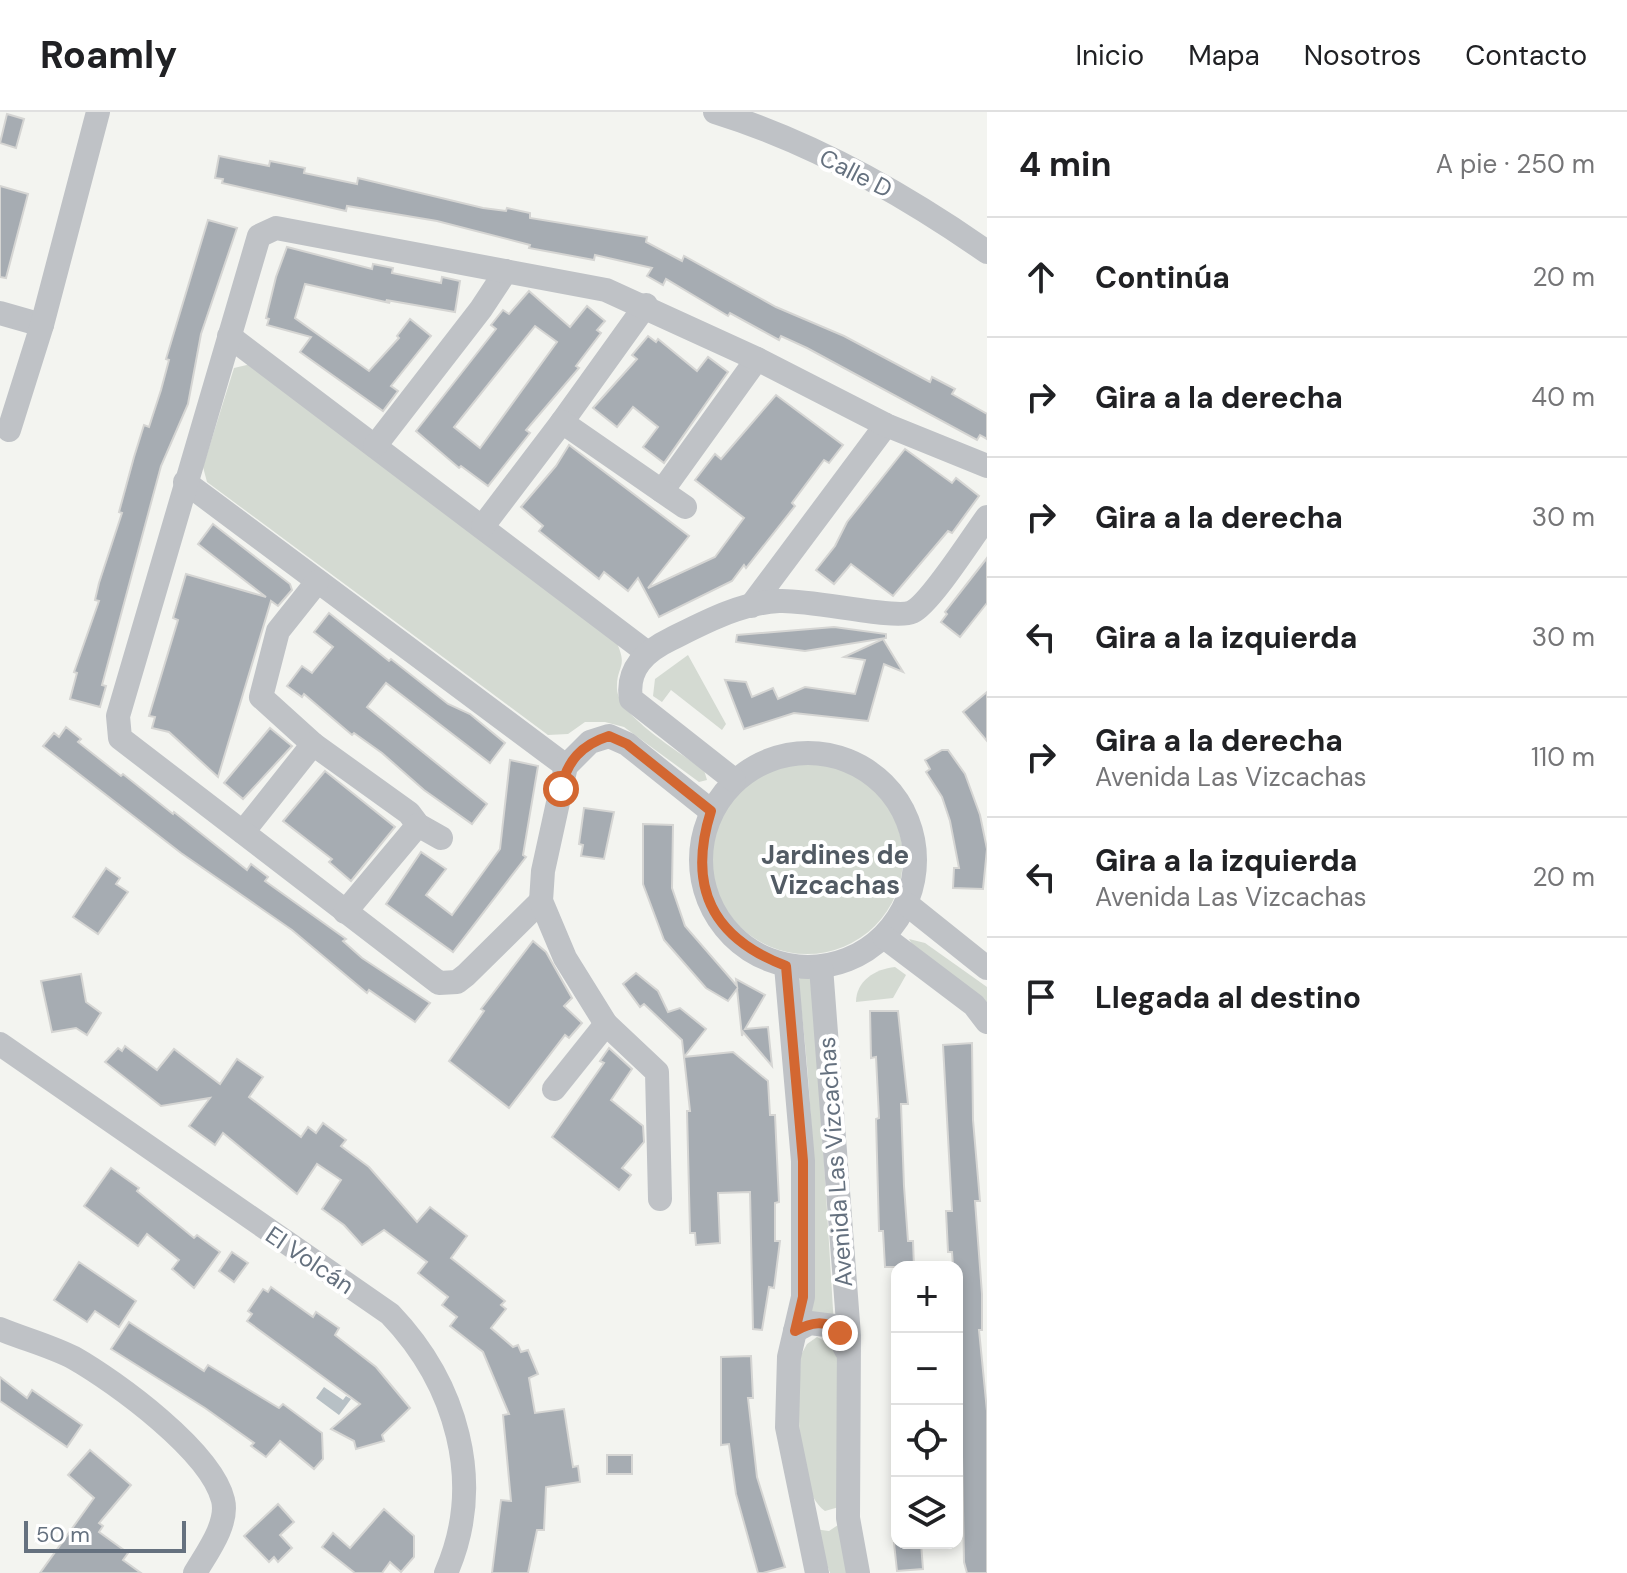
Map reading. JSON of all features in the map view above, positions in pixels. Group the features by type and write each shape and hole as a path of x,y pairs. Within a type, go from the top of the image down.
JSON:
{"street":[{"path":"9,430 42,325 98,112"},
{"name":"Calle D","path":"715,112 765,128 903,197 987,252"},
{"path":"541,901 466,975 448,983 431,979 120,738 117,729 185,482 259,236 276,228 606,290 646,305 886,425 987,466"},
{"path":"375,446 481,309 506,271"},
{"path":"483,526 646,305"},
{"path":"0,313 42,325"},
{"path":"229,336 645,651"},
{"path":"662,491 757,359"},
{"path":"562,422 685,507"},
{"path":"751,606 886,425"},
{"path":"185,482 566,766"},
{"path":"734,780 631,699 632,677 645,651 731,611 779,601 831,603 889,615 910,613 925,602 987,517"},
{"path":"317,582 278,631 260,693 262,699 313,744 409,813 418,825 441,838"},
{"path":"660,1199 657,1072 606,1024 565,958 541,901 543,871 566,766 590,742 609,736 627,744 711,811"},
{"path":"243,832 313,744"},
{"path":"803,752 841,757 875,775 900,804 914,839 915,877 908,905 884,937 852,959 821,967 786,966 747,948 729,934 710,907 701,875 701,843 711,811 734,780 766,760 803,752"},
{"path":"345,912 418,825"},
{"path":"908,905 987,968"},
{"path":"884,937 974,1005 987,1022"},
{"name":"Avenida Las Vizcachas","path":"786,966 803,1161 803,1297 789,1357 787,1427 817,1573"},
{"name":"Avenida Las Vizcachas","path":"821,967 848,1356 848,1518 858,1573"},
{"path":"554,1089 606,1024"},
{"name":"El Volcán","path":"0,1046 390,1314 409,1334 439,1379 450,1404 463,1457 463,1511 446,1573"},
{"name":"Avenida Las Vizcachas","path":"795,1331 810,1323 834,1326 848,1356"},
{"path":"0,1329 72,1357 147,1408 189,1448 216,1483 224,1502 217,1534 195,1573"},
{"path":"805,1515 818,1529 829,1531 840,1529 848,1518"}],"shaded area":[{"path":"251,364 616,641 622,657 617,681 620,700 639,722 704,770 707,780 699,782 624,727 605,722 585,722 568,734 548,735 207,482 203,467 234,368"},
{"path":"688,655 726,724 722,730 671,690 662,702 653,696 655,679"},
{"path":"807,762 826,763 844,769 875,790 896,821 902,839 902,877 896,895 875,926 844,947 826,953 807,954 788,953 770,947 739,926 718,895 712,877 711,858 712,839 718,821 739,790 770,769 788,763"},
{"path":"909,939 925,943 987,987 987,1005 918,954"},
{"path":"895,967 906,975 893,998 856,1002 859,988 868,977"},
{"path":"802,976 813,980 834,1326 810,1323 814,1195 807,1066 798,981"},
{"path":"817,1337 829,1343 840,1360 839,1507 825,1511 814,1499 807,1482 800,1438 801,1355 807,1344"},
{"path":"324,1387 343,1400 346,1396 351,1399 339,1415 316,1398"},
{"path":"841,1523 852,1573 830,1573 814,1529 829,1531"}],"building":[{"path":"7,114 24,119 16,148 0,143"},
{"path":"219,156 269,166 270,161 305,168 304,173 357,184 358,178 483,208 506,211 507,208 530,213 530,218 647,237 646,242 682,261 684,256 776,307 844,336 930,382 932,377 955,389 952,394 987,414 987,439 980,435 977,440 807,348 781,336 779,340 730,313 728,316 666,279 663,285 647,276 652,268 595,255 594,260 529,248 530,245 437,221 347,206 346,211 222,183 223,179 215,178"},
{"path":"0,186 28,194 6,278 0,277"},
{"path":"208,220 237,228 201,334 188,404 161,466 102,685 106,686 100,707 70,699 77,673 74,672 99,601 95,600 99,583 122,513 119,512 134,457 144,425 149,427 161,390 169,360 166,359"},
{"path":"287,247 372,269 373,264 393,268 392,273 441,283 442,277 460,281 455,312 386,300 390,303 305,284 295,318 369,371 399,338 397,336 410,319 431,336 391,386 398,391 383,411 300,352 311,337 267,325 276,277"},
{"path":"529,291 570,327 587,306 605,321 597,330 601,333 576,366 579,368 526,430 530,433 488,486 461,466 459,468 416,431 496,329 491,325 503,310 509,314","holes":["535,326 557,342 480,448 454,427"]},
{"path":"648,336 656,342 658,339 697,371 708,357 728,372 664,463 643,447 658,427 633,407 617,427 593,408 637,359 632,355"},
{"path":"776,395 843,445 829,463 824,460 792,503 795,506 746,568 744,565 732,581 659,617 638,578 628,591 604,572 599,579 539,531 543,526 521,507 556,466 569,445 689,536 648,588 715,557 744,518 695,480 715,454 721,459"},
{"path":"905,449 952,483 956,478 979,496 952,533 948,531 893,596 851,564 834,584 816,570 835,546 847,522"},
{"path":"213,524 290,584 292,590 278,606 271,601 218,777 169,732 152,728 155,717 149,716 178,620 173,618 186,574 266,597 198,544"},
{"path":"987,558 987,603 960,637 941,622 947,614 945,612"},
{"path":"329,613 389,661 391,659 448,704 470,714 505,743 490,763 386,683 367,707 487,804 472,824 424,790 382,753 354,733 352,735 304,694 302,697 287,686 302,666 312,673 333,647 314,632"},
{"path":"834,627 886,634 886,638 805,651 736,642 737,635"},
{"path":"883,639 903,672 884,664 868,721 794,713 744,729 725,680 746,682 752,697 773,688 778,699 805,687 855,694 865,660 844,657"},
{"path":"987,692 987,741 963,712"},
{"path":"66,727 81,739 78,742 121,776 123,774 174,812 247,870 251,864 268,877 265,881 346,939 343,941 362,958 430,1003 415,1022 369,990 367,993 292,930 181,853 43,746 54,733 59,737"},
{"path":"270,728 292,746 243,799 224,783"},
{"path":"948,750 965,774 980,815 987,849 983,889 953,888 954,868 959,868 950,821 942,797 926,772 930,769 925,760"},
{"path":"510,760 538,766 523,855 526,857 453,952 386,904 421,852 446,869 426,895 452,915 500,849"},
{"path":"325,771 395,827 351,881 329,862 332,859 283,821"},
{"path":"584,808 614,812 604,859 581,856 583,845 579,844"},
{"path":"643,824 673,825 672,888 685,926 737,986 736,979 765,995 745,1029 768,1027 772,1066 743,1032 742,1036 737,989 728,1001 706,988 664,940 643,884"},
{"path":"106,868 120,878 116,884 128,892 98,934 73,917"},
{"path":"533,941 546,952 572,998 564,1006 582,1023 569,1038 565,1035 509,1108 449,1061 484,1011 481,1009"},
{"path":"636,973 658,991 668,1012 680,1008 706,1029 684,1057 682,1040 644,1004 640,1007 623,984"},
{"path":"81,974 86,1002 101,1013 87,1035 76,1028 52,1032 41,981"},
{"path":"870,1011 898,1011 908,1104 901,1104 904,1186 908,1241 913,1241 914,1261 891,1261 891,1267 885,1267 883,1231 879,1231 876,1119 879,1118 876,1057 871,1058"},
{"path":"972,1043 973,1120 980,1201 975,1201 982,1294 982,1330 979,1330 987,1411 987,1573 967,1573 964,1562 963,1261 953,1261 952,1252 948,1252 946,1211 952,1211 943,1045"},
{"path":"125,1046 157,1070 174,1049 220,1084 237,1059 263,1077 249,1097 301,1137 308,1127 316,1133 323,1123 346,1140 341,1146 369,1167 417,1222 430,1207 467,1236 451,1258 505,1301 501,1305 506,1309 491,1328 513,1347 518,1345 521,1352 528,1350 538,1374 529,1378 535,1413 564,1409 573,1467 578,1466 580,1482 546,1487 544,1530 537,1530 528,1573 492,1573 501,1500 511,1501 503,1415 509,1414 483,1352 450,1326 457,1317 442,1305 448,1297 418,1273 427,1262 384,1230 362,1245 344,1225 322,1209 341,1180 317,1164 297,1194 223,1133 215,1145 189,1126 210,1098 161,1106 105,1062 118,1048 122,1051"},
{"path":"609,1048 632,1069 611,1100 643,1126 644,1142 622,1168 631,1175 619,1190 552,1137 604,1063 600,1061"},
{"path":"733,1052 768,1081 770,1115 775,1115 779,1202 775,1203 775,1241 780,1241 774,1288 769,1287 762,1330 753,1329 750,1192 718,1193 720,1243 696,1245 695,1233 690,1233 687,1111 690,1111 684,1057"},
{"path":"111,1168 139,1188 137,1191 194,1238 197,1235 220,1252 194,1288 172,1269 179,1260 147,1234 138,1246 84,1206"},
{"path":"232,1252 248,1263 234,1282 219,1271"},
{"path":"79,1262 136,1301 119,1327 95,1311 87,1322 54,1300"},
{"path":"271,1287 313,1317 316,1312 339,1328 335,1335 376,1367 410,1408 382,1435 384,1441 356,1449 354,1441 331,1429 360,1404 247,1321 252,1314 248,1311 263,1289 268,1292"},
{"path":"129,1322 204,1371 208,1365 279,1408 283,1404 322,1433 323,1459 314,1469 280,1441 266,1457 251,1446 254,1443 205,1408 111,1349"},
{"path":"751,1356 753,1398 748,1398 757,1477 785,1567 763,1573 758,1573 736,1494 729,1444 721,1445 721,1357"},
{"path":"0,1377 27,1398 32,1390 82,1425 67,1447 0,1401"},
{"path":"90,1450 131,1485 99,1523 103,1526 99,1532 128,1553 123,1560 141,1573 40,1573 94,1498 68,1475"},
{"path":"607,1455 632,1455 632,1474 607,1474"},
{"path":"278,1504 294,1522 280,1535 292,1548 278,1562 274,1557 269,1562 244,1536"},
{"path":"384,1509 414,1536 414,1557 401,1572 390,1562 382,1573 355,1573 322,1547 333,1533 350,1548"},
{"path":"895,1549 921,1549 923,1569 897,1571"}],"district":[{"name":"Jardines de Vizcachas","path":"835,870"}],"route":[{"path":"561,789 566,766 590,742 609,736 627,744 711,811 701,843 701,875 710,907 729,934 756,954 786,966 803,1161 803,1297 795,1331 818,1322 834,1326 840,1333"}]}
